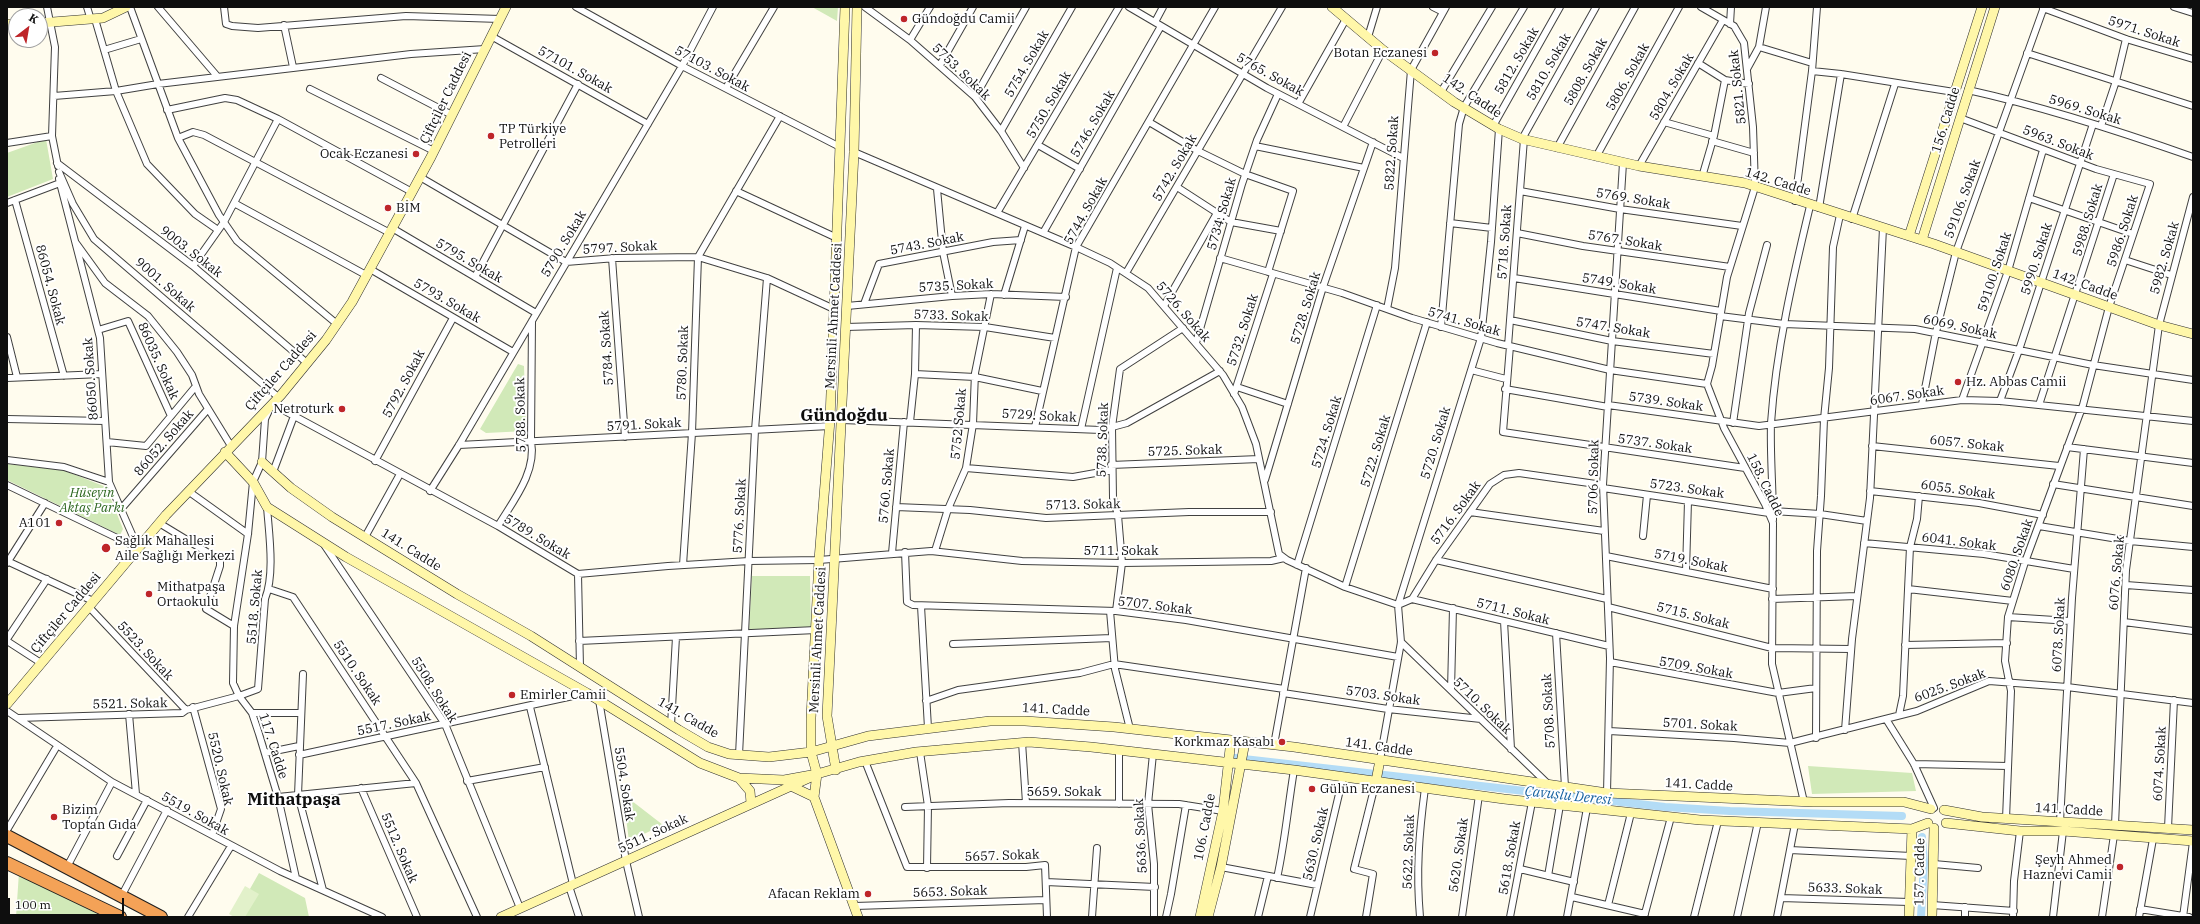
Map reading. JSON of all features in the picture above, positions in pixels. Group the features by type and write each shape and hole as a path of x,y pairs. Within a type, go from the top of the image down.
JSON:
{"highway":[{"path":"7,836 122,895 161,917"},
{"path":"7,863 120,917"}],"street":[{"name":"86050. Sokak","path":"47,7 55,47 52,136 58,163 60,183 73,238 98,330 109,482 138,548"},
{"path":"87,7 104,50 116,90 147,164 195,214 218,230"},
{"path":"51,23 103,18 126,7"},
{"path":"130,7 178,138 196,174 224,222 237,241 337,324"},
{"path":"158,7 216,76"},
{"path":"224,7 226,24 232,26 258,28 406,16 500,19"},
{"name":"Çiftçiler Caddesi","path":"7,704 159,523 275,400 307,363 337,324 391,231 434,151 506,7"},
{"name":"57103. Sokak","path":"576,7 682,66 840,147"},
{"name":"5790. Sokak","path":"430,490 459,445 682,66 712,7"},
{"path":"726,88 774,7"},
{"name":"Mersinli Ahmet Caddesi","path":"817,774 812,752 811,718 819,560 830,426 845,7"},
{"name":"Mersinli Ahmet Caddesi","path":"836,770 828,716 854,152 857,7"},
{"name":"5753. Sokak","path":"865,7 910,40 975,97 1000,131 1024,168"},
{"path":"940,65 973,7"},
{"path":"975,97 1026,7"},
{"name":"5754. Sokak","path":"1000,131 1072,7"},
{"name":"5750. Sokak","path":"997,213 1119,7"},
{"name":"5765. Sokak","path":"1129,7 1278,94 1403,158"},
{"path":"1155,22 1163,7"},
{"name":"5744. Sokak","path":"1035,427 1042,391 1066,297 1076,248 1192,44 1215,7"},
{"name":"5742. Sokak","path":"1126,273 1282,7"},
{"name":"142. Cadde","path":"1332,7 1383,50 1464,108 1496,127 1523,139 1623,163 1745,183 1795,201 1922,240 2159,325 2193,334"},
{"path":"1368,37 1377,7"},
{"path":"1433,7 1444,10"},
{"path":"1441,92 1492,7"},
{"path":"1441,327 1459,124 1464,108 1524,7"},
{"name":"5812. Sokak","path":"1496,127 1560,7"},
{"name":"5810. Sokak","path":"1523,139 1596,7"},
{"name":"5808. Sokak","path":"1557,148 1635,7"},
{"name":"5806. Sokak","path":"1596,157 1679,7"},
{"name":"5821. Sokak","path":"1701,7 1734,26 1744,43 1749,84 1755,187"},
{"path":"1730,24 1731,7"},
{"path":"1747,69 1759,47 1766,7"},
{"path":"1795,201 1812,71 1817,7"},
{"name":"156. Cadde","path":"1909,236 1982,7"},
{"name":"156. Cadde","path":"1922,240 1995,7"},
{"name":"5971. Sokak","path":"2044,7 2126,39 2193,59"},
{"name":"59106. Sokak","path":"1922,404 1936,332 1956,252 2044,7"},
{"path":"2174,7 2193,13"},
{"path":"910,40 928,8"},
{"name":"5822. Sokak","path":"1387,309 1395,268 1411,70 1444,10"},
{"path":"1298,104 1346,19"},
{"name":"5804. Sokak","path":"1639,166 1723,20"},
{"path":"284,25 293,67"},
{"name":"5746. Sokak","path":"1043,233 1161,26"},
{"name":"57101. Sokak","path":"491,36 648,124"},
{"path":"104,50 141,39"},
{"path":"2101,126 2116,82 2126,39"},
{"path":"1759,47 1812,63"},
{"path":"54,96 116,90 216,76 412,54 485,49"},
{"path":"1343,127 1383,50"},
{"path":"2027,53 2193,106"},
{"path":"1698,63 1725,80 1749,84"},
{"path":"1812,71 1841,74 1895,84 1954,92"},
{"path":"1771,512 1771,425 1775,383 1784,324 1815,207 1841,74"},
{"path":"382,78 452,115"},
{"path":"1702,177 1713,138 1725,80"},
{"path":"475,277 578,84"},
{"path":"1852,219 1895,84"},
{"path":"310,90 434,151"},
{"name":"5969. Sokak","path":"1968,90 2011,99 2101,126 2193,157"},
{"name":"5734. Sokak","path":"1196,343 1245,174 1255,146 1278,94"},
{"path":"167,110 225,98 238,100 278,119 412,192"},
{"path":"698,257 780,116"},
{"name":"5963. Sokak","path":"1960,118 2079,163 2150,184"},
{"path":"194,266 224,222 278,119"},
{"path":"1149,122 1198,150 1245,174"},
{"path":"1664,122 1754,153"},
{"name":"5990. Sokak","path":"2000,401 2020,350 2079,163 2094,124"},
{"name":"5720. Sokak","path":"1380,760 1401,642 1398,605 1481,338 1492,228 1496,127"},
{"name":"5795. Sokak","path":"178,138 193,132 204,135 391,231 475,277 536,313"},
{"path":"7,143 52,136"},
{"name":"5718. Sokak","path":"1509,346 1523,139"},
{"name":"5728. Sokak","path":"1265,482 1323,288 1373,142"},
{"path":"1038,145 1080,169"},
{"path":"1255,146 1364,168"},
{"path":"840,147 854,152"},
{"name":"59100. Sokak","path":"1962,400 2008,271 2043,150"},
{"name":"5726. Sokak","path":"854,152 1076,248 1118,268 1148,288 1220,371 1242,407 1265,482 1279,554 1284,558"},
{"name":"9003. Sokak","path":"58,163 194,266 307,363"},
{"name":"5706. Sokak","path":"1607,793 1610,662 1603,487 1623,163"},
{"name":"9001. Sokak","path":"59,172 73,204 94,239 275,400"},
{"name":"5732. Sokak","path":"1234,394 1271,273 1281,231 1293,191 1245,174"},
{"name":"5988. Sokak","path":"2039,405 2076,295 2114,174"},
{"name":"5797. Sokak","path":"420,177 566,262 612,258 698,257 767,278 834,309"},
{"path":"7,204 60,183"},
{"name":"5986. Sokak","path":"2109,307 2150,184"},
{"path":"1177,187 1231,222 1281,231"},
{"path":"1707,384 1730,267 1755,187"},
{"path":"937,189 943,252 952,296"},
{"path":"736,191 837,238"},
{"name":"5769. Sokak","path":"1520,191 1620,209 1742,226"},
{"name":"5982. Sokak","path":"2159,325 2193,197"},
{"path":"2029,198 2134,234"},
{"name":"86054. Sokak","path":"15,200 64,376"},
{"name":"5793. Sokak","path":"234,203 368,272 513,352"},
{"path":"1164,306 1217,213"},
{"path":"1816,738 1816,598 1824,419 1829,368 1833,247 1840,215"},
{"path":"1450,223 1492,228"},
{"path":"1004,295 1025,226"},
{"path":"1844,730 1851,649 1870,491 1882,228"},
{"name":"5767. Sokak","path":"1517,233 1617,251 1730,267"},
{"path":"73,238 105,283 148,316 176,352 192,376 228,449 253,482 268,507 322,542 386,580 599,700 700,763 739,778 784,780 836,770 865,761 920,752 1022,742 1119,750 1294,770 1532,802 1718,821 1912,829 1931,826 1940,828 1946,823 1947,817 1944,810 1932,809"},
{"name":"5743. Sokak","path":"864,304 879,264 993,242 1021,240"},
{"path":"1733,422 1748,320 1766,245"},
{"name":"5780. Sokak","path":"683,565 692,433 698,257"},
{"name":"5784. Sokak","path":"612,258 624,437"},
{"name":"5741. Sokak","path":"1220,258 1323,288 1441,327 1509,346 1610,370 1707,384"},
{"path":"2125,260 2171,276"},
{"path":"1081,429 1118,268"},
{"name":"5776. Sokak","path":"739,755 755,430 767,278"},
{"name":"5749. Sokak","path":"1514,278 1720,313"},
{"name":"5735. Sokak","path":"847,306 952,296 991,294 1066,297"},
{"name":"5752 Sokak","path":"935,551 948,509 966,468 973,424 975,377 991,294"},
{"name":"5724. Sokak","path":"1297,565 1377,305"},
{"name":"6080. Sokak","path":"2006,819 2011,692 2005,661 2008,617 2024,562 2039,526 2059,466 2081,409 2109,307"},
{"name":"6069. Sokak","path":"1720,313 1748,320 1784,324 1877,326 1915,329 1936,332 1983,344 2093,365 2193,380"},
{"name":"5792. Sokak","path":"375,461 453,318"},
{"name":"5788. Sokak","path":"498,526 528,474 534,454 531,441 532,320"},
{"name":"5747. Sokak","path":"1510,320 1612,341 1714,354"},
{"name":"86035. Sokak","path":"98,330 128,321 171,416"},
{"name":"5722. Sokak","path":"1345,587 1427,322"},
{"name":"5733. Sokak","path":"846,327 916,325 985,327 1055,338"},
{"name":"5760. Sokak","path":"892,553 896,507 907,422 916,374 916,325"},
{"name":"6076. Sokak","path":"2115,825 2126,585 2130,540 2159,325"},
{"name":"5738. Sokak","path":"1130,729 1114,664 1112,638 1113,611 1122,563 1118,515 1113,498 1112,427 1120,369 1183,328"},
{"path":"7,337 17,377"},
{"name":"5737. Sokak","path":"1509,346 1503,432 1745,468"},
{"path":"1471,370 1506,379"},
{"name":"5729. Sokak","path":"842,420 1101,430 1127,423 1220,371"},
{"path":"7,378 102,374"},
{"path":"916,374 975,377 1042,391"},
{"name":"158. Cadde","path":"1707,384 1721,421 1745,468 1771,512 1773,523 1772,664 1804,802"},
{"path":"107,442 146,446 160,432 196,386"},
{"path":"1236,387 1288,404"},
{"name":"5739. Sokak","path":"1506,389 1608,406 1721,421"},
{"path":"262,462 265,419 275,400"},
{"name":"5789. Sokak","path":"275,400 294,416 498,526 578,574 749,561 819,560"},
{"name":"6067. Sokak","path":"1721,421 1760,426 1824,419 1922,404 1962,400 2000,401 2193,422"},
{"name":"86052. Sokak","path":"121,509 208,409"},
{"path":"274,472 294,416"},
{"path":"7,419 105,421"},
{"name":"5791. Sokak","path":"459,445 830,426"},
{"name":"6057. Sokak","path":"1872,446 2059,466"},
{"path":"2067,447 2193,463"},
{"name":"6078. Sokak","path":"2060,822 2070,621 2084,450"},
{"name":"5725. Sokak","path":"966,468 1073,477 1112,468 1259,459"},
{"path":"7,460 64,467 109,482"},
{"name":"141. Cadde","path":"262,462 291,488 364,537 580,667 708,747 729,754 769,757 812,752 832,745 868,736 990,721 1025,721 1130,729 1245,746 1274,745 1607,793 1804,802 1904,802 1932,809"},
{"name":"117. Cadde","path":"262,462 253,482 248,534 234,626 233,683 239,696 252,713 265,753 278,797 296,878"},
{"name":"5716. Sokak","path":"1412,599 1436,560 1490,484 1504,475 1519,473 1603,487"},
{"path":"364,537 400,474"},
{"path":"2053,484 2193,506"},
{"path":"7,485 138,548"},
{"name":"5723. Sokak","path":"1603,487 1647,495 1771,512 1820,514 1867,521"},
{"path":"188,491 248,534"},
{"name":"6055. Sokak","path":"1870,491 1980,503 2043,515"},
{"path":"1643,536 1647,495"},
{"path":"1900,715 1903,696 1910,547 1917,518 1919,496"},
{"path":"1686,571 1688,501"},
{"path":"45,503 7,562 47,580 91,604"},
{"name":"5518. Sokak","path":"239,696 258,689 265,599 269,589 268,507"},
{"name":"5713. Sokak","path":"896,507 948,509 1046,518 1271,512"},
{"path":"1470,512 1604,532"},
{"path":"159,523 220,560 220,566 206,609 234,626"},
{"path":"2039,526 2130,540 2193,547"},
{"name":"5508. Sokak","path":"322,542 445,724 520,908"},
{"name":"6041. Sokak","path":"1864,543 1984,554 2024,562 2074,569"},
{"name":"5711. Sokak","path":"819,560 892,553 935,551 1022,561 1122,563 1271,561 1284,558"},
{"name":"5707. Sokak","path":"905,552 907,602 921,606 1113,611 1186,620 1398,657"},
{"name":"5719. Sokak","path":"1606,556 1772,589"},
{"path":"1284,558 1345,587 1398,605 1412,599"},
{"path":"1436,560 1607,599"},
{"path":"1274,745 1306,568"},
{"path":"578,574 580,667"},
{"path":"41,663 7,640 47,580"},
{"path":"2126,585 2193,590"},
{"name":"5510. Sokak","path":"269,589 293,597 416,783 477,917"},
{"path":"1908,589 2013,601"},
{"path":"1772,600 1857,596"},
{"name":"5711. Sokak","path":"1412,599 1609,646"},
{"name":"5523. Sokak","path":"91,604 186,710"},
{"path":"921,606 928,728"},
{"name":"5715. Sokak","path":"1608,607 1772,648 1851,649"},
{"path":"1451,690 1453,608"},
{"path":"2008,617 2070,621"},
{"path":"1504,621 1511,749"},
{"path":"2124,622 2193,631"},
{"path":"579,641 676,637 746,632 816,630"},
{"name":"5708. Sokak","path":"1556,634 1565,787"},
{"path":"671,725 676,637"},
{"path":"953,644 1112,638"},
{"name":"5710. Sokak","path":"1401,642 1549,785"},
{"path":"1905,645 2007,643"},
{"name":"5709. Sokak","path":"1610,662 1778,693 1816,688"},
{"path":"926,701 958,690 1080,673 1114,664"},
{"name":"5703. Sokak","path":"1114,664 1388,709 1480,719"},
{"path":"303,674 300,713 298,795 323,890"},
{"name":"6025. Sokak","path":"1790,743 1816,738 1917,711 1989,681 2067,687 2193,703"},
{"name":"5517. Sokak","path":"299,755 587,693"},
{"name":"5521. Sokak","path":"18,718 182,713 193,707 239,696"},
{"name":"5504. Sokak","path":"599,700 626,861 639,917"},
{"name":"6074. Sokak","path":"2168,828 2174,700"},
{"path":"530,706 579,917"},
{"name":"5520. Sokak","path":"193,707 221,809 212,835"},
{"name":"5519. Sokak","path":"7,711 112,782 167,810 231,846 296,878 382,917"},
{"path":"252,713 300,713"},
{"path":"129,714 136,794"},
{"path":"1886,719 1914,764 1932,809"},
{"name":"5701. Sokak","path":"1609,731 1734,738 1790,743"},
{"path":"1022,742 1026,803"},
{"name":"106. Cadde","path":"1200,917 1223,811 1230,744"},
{"path":"7,830 57,746"},
{"path":"265,753 299,746"},
{"name":"106. Cadde","path":"1208,917 1221,867 1245,746"},
{"path":"1119,750 1119,804"},
{"path":"920,752 928,806 927,868"},
{"name":"5636. Sokak","path":"1153,754 1148,804 1155,887 1154,917"},
{"path":"1366,917 1373,874 1354,869 1380,760"},
{"name":"5657. Sokak","path":"865,761 907,867 1026,867 1045,865 1047,917"},
{"path":"1914,764 2008,766"},
{"path":"467,781 545,767"},
{"path":"1277,878 1286,833 1288,807 1294,770"},
{"path":"817,774 814,797 858,917"},
{"name":"5511. Sokak","path":"501,917 751,803 793,787 817,774"},
{"name":"5630. Sokak","path":"1310,917 1342,777"},
{"path":"739,778 750,791 751,803"},
{"path":"68,867 112,782"},
{"path":"278,797 416,783"},
{"path":"793,787 814,797"},
{"name":"5512. Sokak","path":"361,788 416,917"},
{"name":"5622. Sokak","path":"1420,917 1417,882 1418,837 1425,788"},
{"path":"1603,809 1607,793"},
{"name":"5620. Sokak","path":"1462,917 1478,795"},
{"path":"117,856 147,800"},
{"name":"5618. Sokak","path":"1510,917 1532,802"},
{"name":"5659. Sokak","path":"905,807 1026,803 1148,804 1186,805 1223,811"},
{"path":"1166,917 1172,894 1186,805"},
{"path":"1548,876 1560,805"},
{"path":"1567,917 1572,897 1586,808"},
{"path":"1931,826 1927,815 1932,809"},
{"path":"122,895 167,810"},
{"name":"141. Cadde","path":"1944,810 1958,814 2006,819 2193,830"},
{"path":"1608,905 1631,813"},
{"path":"1572,897 1644,915 1671,817"},
{"path":"1694,917 1718,821"},
{"path":"1737,917 1758,822"},
{"name":"141. Cadde","path":"1946,823 2020,831 2063,831 2193,841"},
{"path":"1777,917 1795,824"},
{"name":"157. Cadde","path":"1931,826 1934,864 1932,917"},
{"name":"157. Cadde","path":"1909,917 1912,829"},
{"path":"1932,904 2013,914 2014,881 2020,831"},
{"path":"2053,917 2063,831"},
{"path":"2102,917 2114,835"},
{"path":"2139,917 2153,839"},
{"path":"2140,909 2185,917 2193,841"},
{"path":"188,917 231,846"},
{"path":"1092,917 1097,848"},
{"path":"1790,850 1911,856"},
{"path":"1934,864 1978,868"},
{"path":"1221,867 1318,885"},
{"path":"1520,869 1574,882"},
{"path":"1258,917 1268,876"},
{"path":"1046,882 1155,887"},
{"name":"5633. Sokak","path":"1781,898 1909,902"},
{"name":"5653. Sokak","path":"855,906 1046,900"},
{"path":"1965,907 1965,917"}],"green space":[{"path":"812,7 838,7 837,21"},
{"path":"46,139 53,179 7,197 7,153"},
{"path":"518,364 524,366 526,431 486,433 480,429"},
{"name":"Hüseyin Aktaş Parkı","path":"7,464 63,470 106,487 123,529 120,535 7,480"},
{"path":"752,576 810,576 811,633 749,631"},
{"path":"1808,766 1912,773 1916,791 1812,794"},
{"path":"623,794 663,825 629,841"},
{"path":"19,872 103,917 16,917"},
{"path":"259,873 305,898 309,917 234,917"},
{"path":"245,886 259,894 245,917 234,917 229,914"}],"waterway":[{"name":"Çavuşlu Deresi","path":"1235,758 1665,807 1730,811 1902,816"},
{"name":"Çavuşlu Deresi","path":"1921,917 1924,863 1922,837"}],"place":[{"name":"Gündoğdu Camii","path":"904,19"},
{"name":"Botan Eczanesi","path":"1435,53"},
{"name":"TP Türkiye Petrolleri","path":"491,136"},
{"name":"Ocak Eczanesi","path":"416,154"},
{"name":"BİM","path":"388,208"},
{"name":"Hz. Abbas Camii","path":"1958,382"},
{"name":"Netroturk","path":"342,409"},
{"name":"A101","path":"59,523"},
{"name":"Sağlık Mahallesi Aile Sağlığı Merkezi","path":"106,548"},
{"name":"Mithatpaşa Ortaokulu","path":"149,594"},
{"name":"Emirler Camii","path":"512,695"},
{"name":"Korkmaz Kasabı","path":"1282,742"},
{"name":"Gülün Eczanesi","path":"1312,789"},
{"name":"Bizim Toptan Gıda","path":"54,817"},
{"name":"Şeyh Ahmed Haznevi Camii","path":"2120,867"},
{"name":"Afacan Reklam","path":"868,894"}],"district":[{"name":"Gündoğdu","path":"844,416"},
{"name":"Mithatpaşa","path":"294,800"}]}
